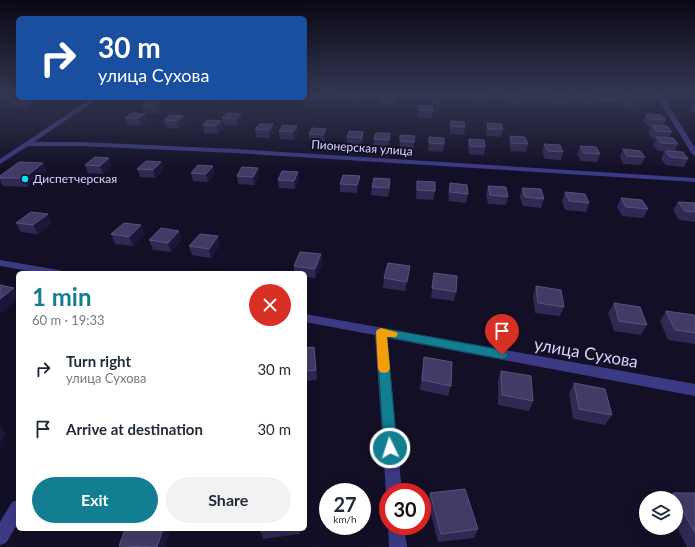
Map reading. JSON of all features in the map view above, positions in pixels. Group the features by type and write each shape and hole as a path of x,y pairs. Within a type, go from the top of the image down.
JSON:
{"street":[{"path":"0,162 65,119"},
{"path":"674,119 695,154"},
{"path":"687,140 695,141"},
{"name":"Пионерская улица","path":"27,144 81,144 235,151 695,180"},
{"path":"0,263 47,271"},
{"name":"улица Сухова","path":"307,318 694,392"},
{"path":"381,332 393,483"},
{"path":"0,537 16,511"},
{"path":"397,535 398,547"}],"building":[{"path":"166,119 180,119 177,121 164,120"},
{"path":"650,119 665,119 666,120"},
{"path":"208,120 221,121 216,126 203,125"},
{"path":"451,121 464,122 465,127 451,126"},
{"path":"487,123 501,124 503,129 488,129"},
{"path":"260,124 273,124 269,130 255,129"},
{"path":"283,125 297,126 293,132 279,131"},
{"path":"652,125 667,126 672,132 656,131"},
{"path":"312,128 326,129 323,135 309,134"},
{"path":"349,131 363,132 362,138 347,137"},
{"path":"376,133 390,133 389,140 374,139"},
{"path":"400,135 415,136 414,142 400,141"},
{"path":"510,136 525,137 528,144 512,143"},
{"path":"429,137 444,138 444,144 429,143"},
{"path":"656,137 673,138 678,144 661,143"},
{"path":"469,139 484,140 485,147 470,146"},
{"path":"544,144 560,145 563,152 548,151"},
{"path":"580,146 596,147 600,154 584,153"},
{"path":"623,149 640,151 645,157 627,156"},
{"path":"665,151 683,152 688,159 670,157"},
{"path":"95,157 109,158 100,166 85,165"},
{"path":"146,161 161,162 153,170 137,169"},
{"path":"19,162 43,163 24,178 0,178 0,176"},
{"path":"198,165 213,166 206,174 191,173"},
{"path":"242,167 258,168 253,177 237,176"},
{"path":"282,171 298,172 294,181 278,180"},
{"path":"343,175 360,176 357,185 340,184"},
{"path":"374,178 390,179 389,188 372,187"},
{"path":"417,181 435,182 435,191 417,190"},
{"path":"450,183 467,185 468,194 450,192"},
{"path":"488,186 506,187 508,197 490,195"},
{"path":"522,188 541,189 544,199 525,197"},
{"path":"565,192 585,194 589,203 569,201"},
{"path":"621,198 642,200 648,209 626,207"},
{"path":"678,202 695,203 695,212 685,211"},
{"path":"31,212 48,214 33,225 16,223"},
{"path":"124,223 141,225 129,237 111,234"},
{"path":"161,228 179,231 168,243 149,240"},
{"path":"200,234 218,236 209,249 189,246"},
{"path":"300,252 321,254 315,269 294,266"},
{"path":"388,263 410,266 407,282 384,278"},
{"path":"434,273 457,276 456,292 432,288"},
{"path":"0,285 14,288 0,299"},
{"path":"536,286 561,290 564,307 538,303"},
{"path":"614,303 640,307 647,325 619,321"},
{"path":"666,311 694,315 695,333 675,330"},
{"path":"314,347 316,370 307,371 307,348"},
{"path":"424,357 452,362 451,386 422,380"},
{"path":"501,371 531,376 533,401 502,395"},
{"path":"574,383 605,389 612,415 579,409"},
{"path":"465,489 478,529 441,534 431,493"},
{"path":"683,493 695,493 695,533 683,511"},
{"path":"124,531 162,531 157,547 119,546"}],"slow traffic":[{"path":"384,369 381,332 392,334"}],"place":[{"name":"Диспетчерская","path":"25,179"}],"route":[{"path":"390,448 381,332 502,355"}]}
